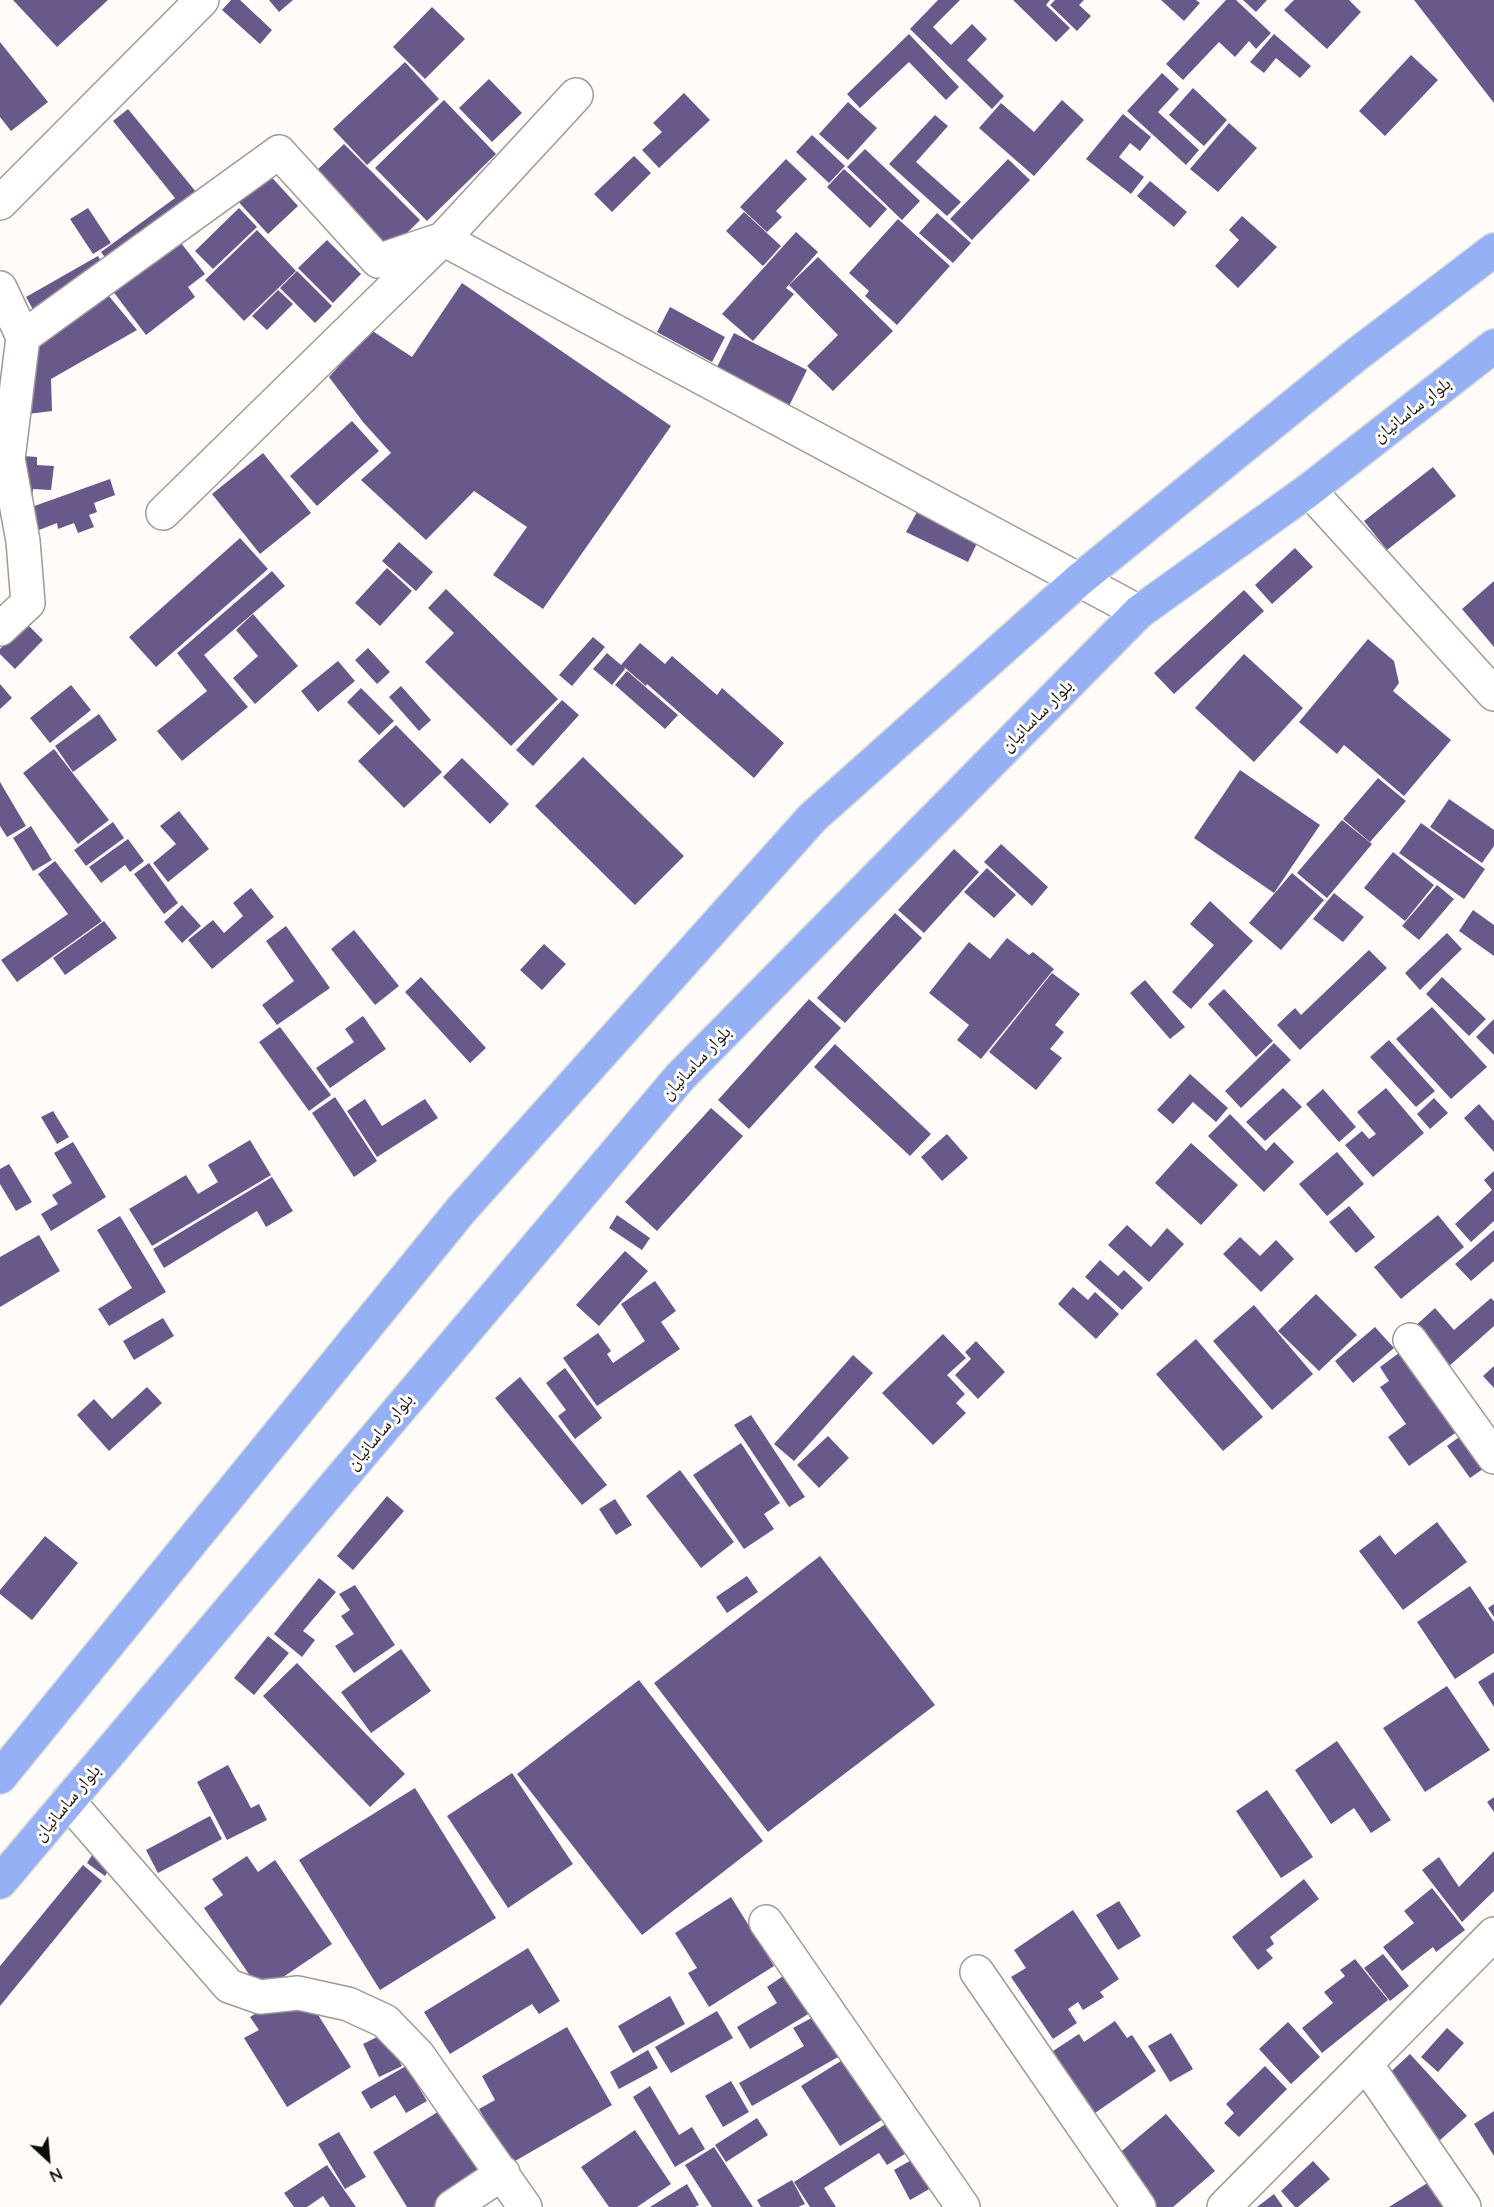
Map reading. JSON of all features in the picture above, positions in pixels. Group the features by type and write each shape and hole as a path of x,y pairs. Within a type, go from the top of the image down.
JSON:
{"highway":[{"path":"0,1777 462,1210 813,817 1079,579 1356,355 1494,249"},
{"name":"بلوار ساسانیان","path":"0,1882 680,1077 1139,612 1309,490 1494,346"}],"street":[{"path":"0,203 202,0"},
{"path":"163,513 443,239 576,94"},
{"path":"23,337 279,152 378,261 443,239 1139,612"},
{"path":"0,288 23,337 8,459 23,541 28,603 0,628"},
{"path":"1309,490 1494,693"},
{"path":"1410,1340 1494,1457"},
{"path":"69,1801 229,1986 260,1997 298,1993 338,2002 385,2021 418,2055 525,2207"},
{"path":"766,1922 963,2207"},
{"path":"1224,2207 1494,1934"},
{"path":"977,1972 1139,2207"},
{"path":"1366,2064 1464,2207"},
{"path":"452,2207 503,2174"}],"building":[{"path":"13,0 108,0 57,47"},
{"path":"231,0 240,0 272,30 260,44 222,10"},
{"path":"269,0 293,0 279,12"},
{"path":"938,0 960,0 933,27 951,45 972,24 987,39 967,60 1004,96 992,109 910,29"},
{"path":"1013,0 1050,0 1046,5 1070,28 1056,42"},
{"path":"1055,0 1084,0 1079,5 1091,16 1077,31 1050,5"},
{"path":"1161,0 1196,0 1200,3 1184,21"},
{"path":"1226,0 1236,0 1271,33 1256,49 1249,41 1235,57 1219,42 1183,80 1166,64"},
{"path":"1243,0 1267,0 1256,12"},
{"path":"1294,0 1349,0 1361,12 1327,49 1284,10"},
{"path":"1414,0 1494,0 1494,103"},
{"path":"432,7 465,39 425,79 393,47"},
{"path":"909,34 959,87 946,100 909,62 860,108 847,94"},
{"path":"1274,34 1311,66 1300,78 1276,58 1264,73 1250,62"},
{"path":"0,42 48,102 11,131 0,117"},
{"path":"1411,55 1438,80 1385,136 1359,111"},
{"path":"405,62 439,99 367,165 333,129"},
{"path":"1162,73 1179,89 1158,112 1199,150 1186,165 1127,111"},
{"path":"489,79 522,113 492,142 459,108"},
{"path":"1193,88 1227,120 1204,146 1169,115"},
{"path":"684,93 710,120 659,168 642,150 662,132 653,123"},
{"path":"444,100 496,154 427,221 375,168"},
{"path":"1062,100 1084,120 1034,176 979,128 1001,103 1034,132"},
{"path":"848,102 877,128 848,160 819,134"},
{"path":"128,109 201,198 185,211 177,202 186,214 113,268 101,252 175,198 113,121"},
{"path":"1123,114 1151,137 1140,151 1130,143 1119,157 1144,177 1131,194 1086,159"},
{"path":"935,115 948,126 916,162 961,202 947,216 889,164"},
{"path":"1229,123 1257,148 1218,192 1190,169"},
{"path":"812,135 845,166 829,183 796,152"},
{"path":"344,144 420,220 391,249 315,172"},
{"path":"865,149 920,201 902,220 847,167"},
{"path":"634,156 651,173 612,212 594,194"},
{"path":"786,159 807,179 776,211 782,217 767,232 740,207"},
{"path":"1008,159 1030,180 972,240 950,219"},
{"path":"844,169 887,209 870,228 827,187"},
{"path":"265,170 298,206 268,234 235,198"},
{"path":"1150,181 1187,212 1174,227 1137,196"},
{"path":"88,208 111,243 93,254 70,219"},
{"path":"239,208 257,227 213,269 195,251"},
{"path":"744,212 781,246 763,266 726,231"},
{"path":"937,213 971,243 953,263 919,233"},
{"path":"1242,216 1277,247 1238,288 1215,266 1239,240 1229,230"},
{"path":"898,219 950,266 897,325 865,296 869,291 849,273"},
{"path":"257,230 296,271 244,321 205,280"},
{"path":"796,232 818,252 786,288 794,294 753,341 722,314"},
{"path":"178,239 205,274 188,287 195,297 146,335 112,290"},
{"path":"327,240 361,274 333,303 298,268"},
{"path":"98,256 108,274 36,315 26,297"},
{"path":"818,257 893,331 833,391 807,366 838,335 789,285"},
{"path":"297,271 332,306 315,323 280,288"},
{"path":"462,283 671,426 543,609 493,575 527,527 474,491 426,540 361,480 391,453 363,422 329,377 371,330 412,357"},
{"path":"278,290 293,304 267,330 252,316"},
{"path":"108,295 137,330 51,379 52,411 28,414 31,341"},
{"path":"670,307 725,337 712,362 657,332"},
{"path":"734,333 807,370 789,406 716,369"},
{"path":"352,421 379,451 317,506 290,476"},
{"path":"263,453 311,513 260,554 212,494"},
{"path":"23,456 37,457 37,465 54,466 51,490 33,489 32,498 19,496"},
{"path":"1433,467 1456,496 1387,550 1364,521"},
{"path":"110,479 115,495 94,503 97,512 89,515 94,527 78,533 74,523 58,529 57,523 34,532 26,509"},
{"path":"918,510 979,539 968,562 906,532"},
{"path":"240,538 268,569 156,667 129,637"},
{"path":"399,542 433,572 416,591 382,561"},
{"path":"1295,548 1313,567 1272,604 1255,585"},
{"path":"387,568 412,591 380,626 355,603"},
{"path":"272,571 285,586 204,655 248,707 182,761 157,731 207,691 177,653"},
{"path":"1494,581 1494,647 1462,609"},
{"path":"446,589 558,699 511,746 425,662 454,633 428,608"},
{"path":"1244,590 1264,611 1174,694 1154,673"},
{"path":"253,614 298,666 255,704 233,678 258,656 236,630"},
{"path":"26,623 43,640 15,669 0,654 0,649"},
{"path":"593,637 605,647 572,686 559,675"},
{"path":"1368,639 1394,661 1399,683 1393,691 1451,740 1404,796 1344,745 1337,754 1299,722"},
{"path":"640,643 665,664 672,656 717,695 722,688 784,743 754,778 647,684 646,686 624,667 625,669 612,685 593,669 607,653 621,665"},
{"path":"368,648 390,672 377,684 355,660"},
{"path":"1244,654 1303,708 1254,762 1195,708"},
{"path":"338,661 355,681 318,712 301,691"},
{"path":"627,671 678,715 665,729 615,685"},
{"path":"0,684 12,698 0,709"},
{"path":"71,685 91,710 50,743 30,718"},
{"path":"401,686 431,720 419,731 389,697"},
{"path":"361,688 394,721 379,735 347,702"},
{"path":"562,700 579,715 533,766 516,750"},
{"path":"99,714 117,740 73,772 55,746"},
{"path":"396,725 442,772 404,808 358,761"},
{"path":"54,749 109,820 78,844 23,773"},
{"path":"583,757 684,856 635,905 535,806"},
{"path":"462,758 509,804 490,824 443,777"},
{"path":"1240,770 1320,825 1274,893 1194,838"},
{"path":"1378,778 1406,801 1370,842 1343,819"},
{"path":"0,782 26,826 7,837 0,826"},
{"path":"1449,799 1494,830 1494,846 1482,863 1430,827"},
{"path":"179,811 209,849 168,882 153,863 176,844 160,826"},
{"path":"1342,820 1372,844 1327,898 1297,873"},
{"path":"113,822 124,838 86,866 74,850"},
{"path":"1421,823 1485,869 1464,899 1399,853"},
{"path":"31,826 52,860 33,871 13,838"},
{"path":"128,839 144,861 130,872 125,865 101,883 89,867"},
{"path":"1001,844 1048,887 1032,906 984,862"},
{"path":"954,849 979,872 924,933 898,910"},
{"path":"1393,852 1434,885 1405,921 1364,888"},
{"path":"55,861 102,921 17,982 1,960 68,914 38,874"},
{"path":"149,863 178,903 164,914 134,874"},
{"path":"987,868 1016,895 994,918 964,892"},
{"path":"1292,873 1324,900 1281,950 1249,923"},
{"path":"1437,885 1454,899 1419,940 1402,926"},
{"path":"251,888 274,917 212,969 188,940 213,920 224,933 243,916 233,903"},
{"path":"1334,893 1364,917 1343,942 1313,919"},
{"path":"1210,901 1253,941 1191,1009 1172,992 1214,945 1190,924"},
{"path":"182,905 201,926 182,943 164,922"},
{"path":"1473,910 1494,925 1494,956 1459,931"},
{"path":"895,913 922,938 845,1023 817,998"},
{"path":"104,921 117,938 65,975 53,958"},
{"path":"286,926 330,988 277,1025 262,1005 294,981 266,941"},
{"path":"354,930 399,986 375,1005 331,949"},
{"path":"1447,933 1462,949 1420,990 1405,973"},
{"path":"1007,938 1029,955 1033,952 1054,969 981,1059 957,1040 969,1025 929,993 969,942 990,959"},
{"path":"544,944 566,964 542,990 520,970"},
{"path":"1369,950 1387,968 1300,1050 1277,1025 1295,1008 1301,1015"},
{"path":"1052,973 1080,994 1055,1025 1064,1032 1050,1049 1062,1058 1036,1090 989,1052"},
{"path":"421,977 486,1048 470,1063 405,992"},
{"path":"1442,977 1486,1019 1469,1036 1426,994"},
{"path":"1145,980 1185,1027 1170,1039 1130,993"},
{"path":"1224,989 1273,1041 1256,1057 1208,1004"},
{"path":"809,999 841,1028 749,1129 718,1100"},
{"path":"1432,1007 1487,1067 1451,1099 1396,1039"},
{"path":"363,1016 386,1049 330,1088 316,1068 354,1042 345,1029"},
{"path":"1494,1019 1494,1055 1476,1037"},
{"path":"280,1027 331,1095 309,1111 259,1042"},
{"path":"1389,1040 1435,1091 1416,1107 1370,1057"},
{"path":"1274,1043 1291,1060 1241,1108 1225,1091"},
{"path":"835,1044 931,1134 910,1156 814,1067"},
{"path":"1190,1074 1228,1108 1216,1122 1193,1102 1173,1124 1157,1110"},
{"path":"1283,1088 1302,1107 1265,1141 1246,1122"},
{"path":"1386,1088 1424,1133 1373,1177 1345,1145 1362,1131 1369,1139 1376,1134 1357,1112"},
{"path":"1323,1089 1356,1127 1339,1142 1306,1104"},
{"path":"335,1097 377,1161 354,1177 312,1113"},
{"path":"1434,1098 1448,1113 1430,1129 1417,1114"},
{"path":"365,1099 382,1126 425,1099 438,1118 377,1157 347,1111"},
{"path":"1479,1104 1494,1121 1494,1152 1464,1118"},
{"path":"711,1108 743,1136 657,1231 625,1202"},
{"path":"53,1111 69,1137 57,1144 41,1117"},
{"path":"1230,1114 1266,1151 1274,1142 1294,1162 1264,1192 1208,1136"},
{"path":"947,1134 968,1158 942,1181 921,1157"},
{"path":"250,1140 271,1175 152,1246 129,1209 186,1175 198,1194 218,1182 208,1165"},
{"path":"73,1142 106,1197 51,1231 41,1214 58,1204 52,1195 72,1183 54,1153"},
{"path":"1191,1143 1238,1185 1201,1225 1155,1183"},
{"path":"1337,1152 1364,1184 1327,1216 1299,1184"},
{"path":"9,1164 32,1202 16,1211 0,1184 0,1169"},
{"path":"1494,1171 1494,1221 1471,1242 1455,1224 1492,1190 1484,1180"},
{"path":"272,1177 293,1211 266,1227 257,1211 164,1268 153,1249"},
{"path":"1349,1206 1375,1237 1356,1253 1329,1222"},
{"path":"617,1215 650,1238 642,1250 609,1228"},
{"path":"1438,1215 1464,1247 1401,1299 1374,1267"},
{"path":"120,1216 166,1292 109,1326 98,1309 132,1288 97,1230"},
{"path":"1127,1225 1151,1247 1167,1228 1184,1244 1149,1282 1108,1245"},
{"path":"1494,1230 1494,1261 1471,1281 1455,1264"},
{"path":"39,1235 60,1271 0,1307 0,1257"},
{"path":"1240,1237 1260,1256 1276,1240 1294,1259 1261,1292 1223,1254"},
{"path":"625,1251 648,1271 599,1326 576,1305"},
{"path":"1100,1260 1118,1276 1124,1270 1143,1288 1122,1310 1085,1277"},
{"path":"655,1281 676,1311 661,1322 680,1349 597,1406 563,1358 598,1333 611,1351 607,1354 613,1363 645,1341 621,1304"},
{"path":"1073,1287 1088,1300 1095,1292 1119,1314 1096,1339 1058,1304"},
{"path":"1316,1294 1357,1335 1319,1371 1278,1331"},
{"path":"1491,1298 1494,1301 1494,1326 1447,1368 1412,1329 1435,1308 1454,1330"},
{"path":"1254,1305 1313,1374 1272,1410 1213,1341"},
{"path":"163,1318 174,1336 134,1360 123,1341"},
{"path":"1375,1327 1394,1348 1353,1383 1335,1361"},
{"path":"943,1334 966,1358 947,1375 965,1394 956,1403 966,1413 933,1445 882,1393"},
{"path":"1196,1339 1263,1417 1223,1451 1156,1374"},
{"path":"976,1341 1005,1372 978,1399 955,1375 971,1359 965,1352"},
{"path":"1407,1347 1465,1426 1409,1466 1388,1437 1406,1424 1380,1387 1389,1381 1380,1367"},
{"path":"853,1355 873,1373 794,1461 774,1444"},
{"path":"1494,1366 1494,1388 1483,1376"},
{"path":"565,1368 602,1418 575,1439 558,1416 566,1410 546,1383"},
{"path":"520,1377 607,1485 582,1505 495,1398"},
{"path":"147,1387 162,1403 109,1451 77,1415 94,1399 112,1419"},
{"path":"751,1415 805,1497 789,1507 734,1425"},
{"path":"1466,1432 1490,1464 1470,1478 1447,1446"},
{"path":"828,1436 849,1458 819,1488 797,1465"},
{"path":"741,1443 780,1503 764,1514 774,1529 744,1549 693,1475"},
{"path":"680,1470 734,1542 701,1568 646,1496"},
{"path":"387,1496 404,1511 353,1570 337,1556"},
{"path":"615,1499 632,1525 616,1535 599,1509"},
{"path":"1437,1522 1467,1562 1403,1610 1359,1551 1380,1535 1395,1555"},
{"path":"45,1536 78,1563 32,1620 0,1594 0,1590"},
{"path":"820,1556 935,1705 768,1832 654,1683"},
{"path":"747,1576 758,1592 727,1613 716,1597"},
{"path":"319,1578 336,1592 303,1631 315,1640 302,1657 274,1634"},
{"path":"355,1585 395,1645 354,1673 335,1646 354,1634 341,1616 350,1610 339,1594"},
{"path":"1470,1586 1494,1622 1494,1653 1455,1679 1417,1622"},
{"path":"1494,1604 1494,1617 1488,1608"},
{"path":"268,1636 289,1653 254,1695 234,1678"},
{"path":"401,1649 431,1691 371,1733 341,1692"},
{"path":"297,1663 405,1774 370,1807 263,1696"},
{"path":"1494,1672 1494,1707 1478,1682"},
{"path":"639,1680 763,1841 642,1935 517,1774"},
{"path":"1447,1686 1490,1750 1425,1792 1383,1728"},
{"path":"1337,1741 1391,1820 1371,1833 1354,1808 1331,1824 1295,1770"},
{"path":"228,1765 251,1808 259,1804 267,1820 227,1840 197,1782"},
{"path":"512,1773 573,1864 508,1908 447,1816"},
{"path":"415,1788 496,1918 380,1990 299,1860"},
{"path":"1267,1790 1313,1857 1281,1878 1236,1811"},
{"path":"1494,1797 1494,1812 1487,1802"},
{"path":"210,1816 222,1839 158,1873 146,1850"},
{"path":"96,1849 115,1860 105,1876 87,1863"},
{"path":"1494,1851 1494,1891 1462,1922 1422,1870 1439,1857 1459,1887"},
{"path":"247,1856 258,1872 275,1860 332,1944 261,1992 204,1908 223,1895 212,1879"},
{"path":"83,1865 102,1881 0,2006 0,1966"},
{"path":"1304,1879 1319,1899 1270,1937 1274,1944 1266,1950 1273,1958 1258,1970 1232,1937"},
{"path":"1432,1888 1465,1930 1436,1952 1433,1947 1402,1971 1383,1947 1414,1923 1404,1911"},
{"path":"731,1897 774,1966 709,2007 688,1973 697,1968 675,1933"},
{"path":"1119,1901 1141,1936 1118,1950 1096,1915"},
{"path":"1073,1910 1119,1979 1100,1992 1104,1997 1083,2010 1078,2002 1068,2009 1077,2023 1053,2039 1011,1977 1026,1968 1014,1950"},
{"path":"528,1948 560,2001 539,2014 532,2004 450,2054 424,2012"},
{"path":"1383,1954 1409,1986 1390,2001 1364,1968"},
{"path":"1355,1959 1388,2000 1322,2053 1302,2028 1333,2003 1324,1992 1345,1976 1340,1970"},
{"path":"786,1974 810,2013 750,2049 737,2027 777,2003 767,1987"},
{"path":"284,1996 308,1999 351,2067 287,2107 244,2038 259,2030 250,2017"},
{"path":"670,1996 685,2024 633,2053 618,2026"},
{"path":"717,2011 733,2038 671,2073 655,2047"},
{"path":"815,2016 838,2057 752,2106 739,2083 804,2046 793,2028"},
{"path":"1115,2021 1127,2038 1132,2035 1156,2071 1092,2115 1050,2053 1079,2034 1084,2042"},
{"path":"1288,2022 1320,2057 1291,2084 1259,2049"},
{"path":"567,2027 612,2105 510,2164 479,2109 495,2100 482,2076"},
{"path":"1447,2028 1464,2043 1438,2072 1421,2057"},
{"path":"391,2030 395,2052 402,2066 379,2077 363,2044"},
{"path":"1171,2033 1193,2069 1170,2082 1148,2046"},
{"path":"648,2050 658,2068 619,2089 610,2072"},
{"path":"1410,2054 1467,2116 1439,2141 1383,2079"},
{"path":"844,2059 883,2119 840,2146 801,2086"},
{"path":"406,2066 427,2101 406,2113 395,2095 371,2109 361,2092"},
{"path":"1265,2066 1287,2089 1239,2137 1224,2123 1234,2113 1226,2104"},
{"path":"731,2081 749,2112 723,2127 705,2096"},
{"path":"650,2086 679,2135 692,2127 705,2149 675,2167 633,2097"},
{"path":"441,2110 483,2176 433,2207 407,2207 373,2152"},
{"path":"1494,2111 1494,2156 1474,2124"},
{"path":"1166,2114 1215,2171 1173,2207 1151,2207 1111,2160"},
{"path":"757,2118 768,2135 726,2162 715,2145"},
{"path":"889,2122 908,2152 887,2165 879,2153 824,2188 836,2207 810,2207 794,2182"},
{"path":"635,2130 671,2184 637,2207 609,2207 581,2167"},
{"path":"339,2132 366,2177 345,2189 318,2144"},
{"path":"714,2147 753,2207 712,2207 685,2165"},
{"path":"915,2158 931,2188 910,2200 894,2170"},
{"path":"1313,2161 1330,2179 1298,2207 1295,2207 1281,2191"},
{"path":"327,2165 356,2207 330,2207 323,2196 307,2207 294,2207 284,2193"},
{"path":"1437,2177 1456,2207 1389,2207"},
{"path":"792,2180 805,2204 798,2207 761,2207 757,2200"},
{"path":"687,2184 699,2205 695,2207 650,2207"},
{"path":"1274,2194 1283,2207 1257,2207"}]}
